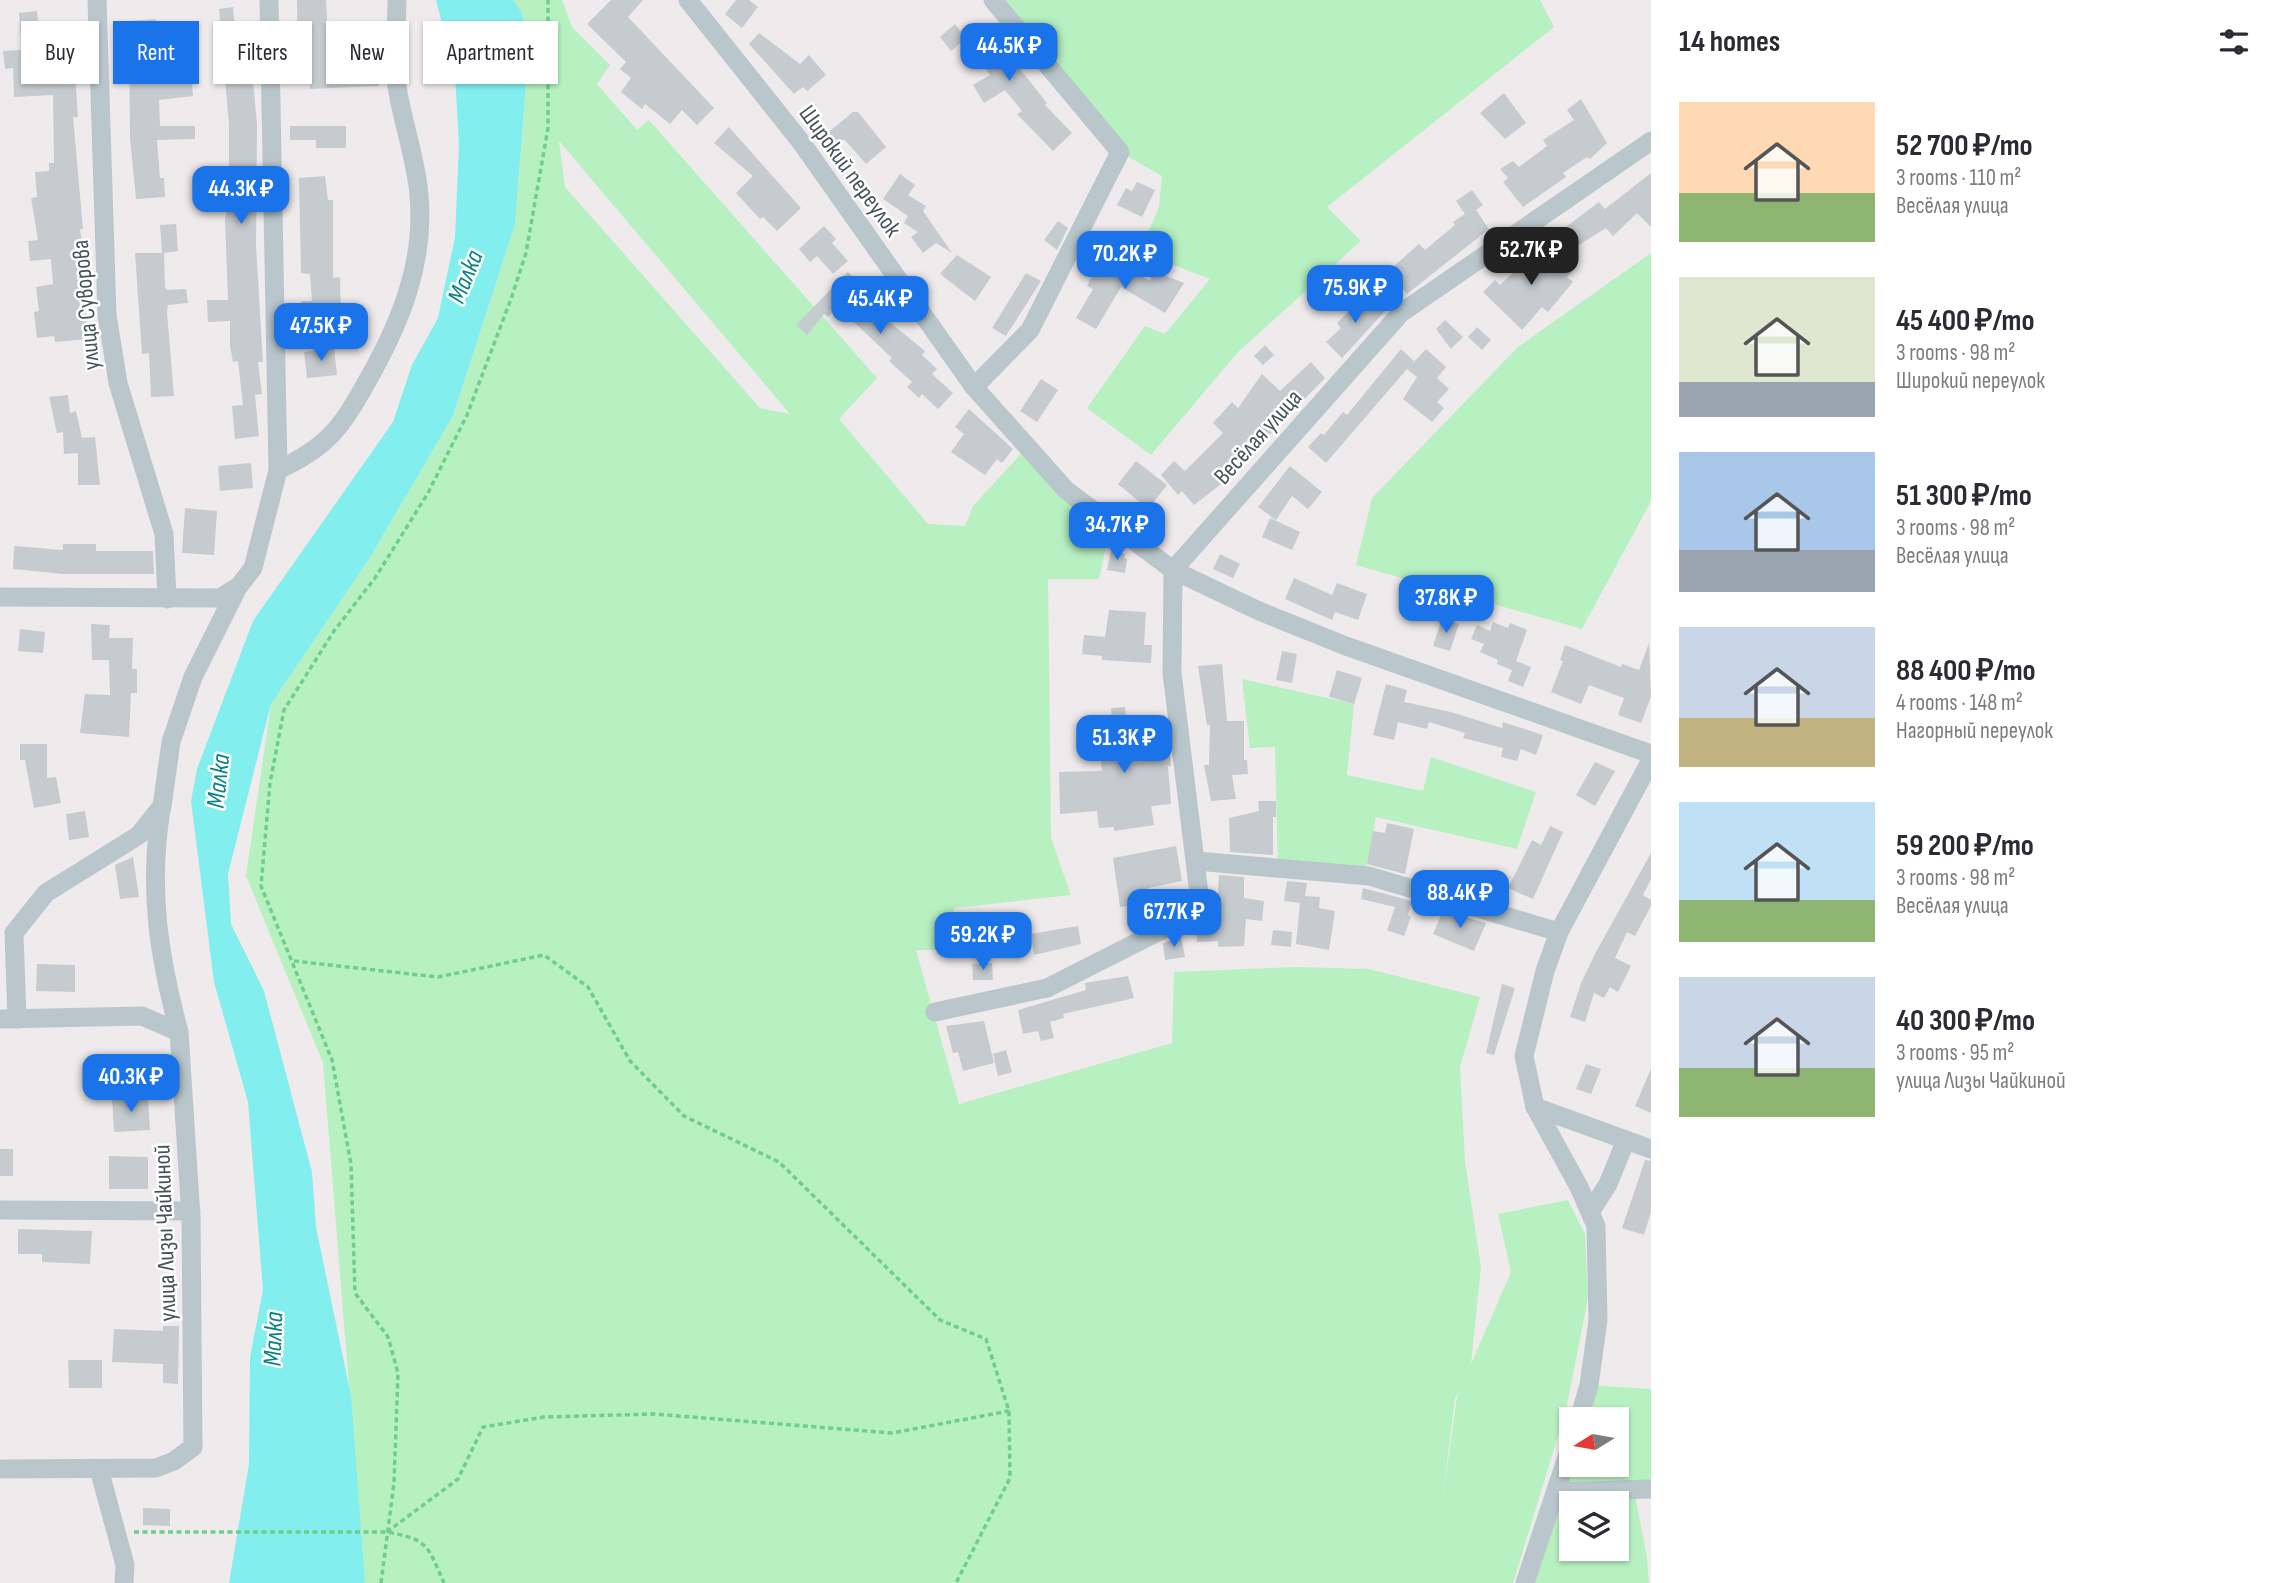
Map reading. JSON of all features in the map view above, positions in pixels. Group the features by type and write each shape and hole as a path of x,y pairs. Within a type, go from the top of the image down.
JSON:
{"street":[{"name":"улица Суворова","path":"97,0 107,314 118,383 164,534 167,599"},
{"path":"180,1032 142,1016 8,1019 14,933 46,893 139,835 162,806 171,742 188,690 239,586 253,568 278,470 269,0"},
{"path":"278,470 305,458 329,440 345,419 398,320 417,261 421,228 419,193 396,78 397,0"},
{"name":"Широкий переулок","path":"688,0 801,142 974,387 1066,490 1173,570 1259,611 1346,646 1651,754"},
{"path":"974,387 1030,330 1120,152 993,0"},
{"name":"Весёлая улица","path":"1173,570 1401,313 1651,141"},
{"path":"935,1012 1047,988 1202,911 1172,673 1173,570"},
{"path":"0,597 220,598 239,586"},
{"path":"1583,1407 1589,1385 1598,1320 1597,1241 1591,1211 1535,1107 1524,1056 1545,971 1559,932 1651,760"},
{"name":"улица Лизы Чайкиной","path":"99,1469 156,1468 174,1461 193,1447 191,1211 180,1032 162,967 155,924 156,841 162,806"},
{"path":"1196,861 1369,876 1559,932"},
{"path":"1535,1107 1651,1149"},
{"path":"1591,1211 1608,1184 1626,1140"},
{"path":"0,1210 191,1211"},
{"path":"0,1469 99,1469 125,1566 124,1583"},
{"path":"1525,1583 1561,1477"},
{"path":"1556,1492 1651,1489"}],"path":[{"path":"381,1583 394,1483 398,1373 388,1337 355,1293 351,1164 334,1073 294,961 261,886 270,783 284,710 334,631 375,578 428,493 467,415 511,299 526,253 548,128 548,0"},
{"path":"294,961 438,977 544,955 588,988 630,1061 684,1116 779,1162 940,1320 986,1339 1009,1411 1010,1478 957,1583"},
{"path":"387,1532 458,1479 483,1427 544,1417 654,1413 892,1433 1009,1411"},
{"path":"115,1529 132,1532 223,1534 387,1532 416,1538 430,1552 444,1583"}],"green space":[{"path":"513,0 562,0 572,27 610,65 597,84 637,130 649,120 877,378 839,419 928,524 965,526 973,506 1028,446 1111,523 1099,579 1048,579 1051,838 1071,895 954,908 952,950 916,950 959,1104 1172,1043 1174,972 1297,967 1369,969 1480,997 1460,1067 1465,1162 1481,1267 1471,1364 1511,1272 1498,1214 1568,1200 1585,1234 1588,1298 1567,1407 1559,1407 1559,1433 1513,1583 365,1583 323,1063 246,876 271,704 369,559 453,416 515,224 526,84 558,84 558,21 524,21 522,13","holes":["560,142 790,414 760,408 565,187","1459,1392 1442,1504 1455,1398"]},
{"path":"993,0 1540,0 1554,27 1327,207 1361,241 1237,353 1151,455 1087,408 1145,326 1165,334 1210,279 1139,252 1159,207 1162,176 1120,152"},
{"path":"1651,253 1651,501 1582,629 1356,565 1372,498 1518,347"},
{"path":"1242,679 1354,704 1347,775 1423,791 1431,757 1536,792 1517,849 1376,817 1367,865 1358,875 1278,868 1275,747 1250,748"},
{"path":"1589,1385 1651,1389 1651,1489 1634,1489 1649,1583 1525,1583 1559,1498 1559,1561 1629,1561 1629,1491 1562,1491 1567,1477 1629,1477 1629,1407 1583,1407"}],"water":[{"path":"436,0 513,0 522,13 524,21 441,21"},
{"name":"Малка","path":"456,84 526,84 515,224 453,416 369,559 271,704 228,874 231,924 264,991 312,1172 316,1227 351,1396 365,1583 229,1583 249,1464 250,1357 263,1290 248,1102 214,982 191,801 197,769 253,621 393,422 412,365 438,318 455,237 459,145"}],"building":[{"path":"297,0 326,0 326,84 379,86 310,89 312,21 297,21"},
{"path":"611,0 643,0 628,17 714,108 697,125 682,110 670,124 645,104 642,109 621,92 631,78 620,69 626,62 587,24"},
{"path":"736,0 749,0 758,7 742,28 725,14"},
{"path":"233,7 234,21 220,21 219,9"},
{"path":"37,11 38,21 21,21 21,38 19,13"},
{"path":"969,23 978,34 990,26 999,39 997,40 1047,103 1045,105 1072,133 1053,151 1017,114 1022,111 1005,90 984,103 973,85 990,75 965,39 951,51 940,37 955,24 960,31"},
{"path":"759,33 800,64 809,55 826,75 807,91 803,87 794,94 749,44"},
{"path":"21,50 21,84 76,84 78,117 73,117 83,229 80,229 89,298 85,299 88,339 55,342 54,336 37,338 34,312 39,311 36,287 53,284 51,259 30,261 28,241 38,240 31,198 37,197 35,172 49,171 49,163 54,163 53,95 14,97 13,68 5,69 3,51"},
{"path":"130,84 192,84 193,96 159,100 160,126 195,126 195,139 157,140 160,178 164,178 165,197 136,199 130,138"},
{"path":"226,84 253,84 257,124 256,246 263,362 258,362 262,394 255,395 259,436 235,439 232,406 243,405 238,361 233,362 230,346 230,321 208,322 207,300 228,300 225,219 229,202 229,124"},
{"path":"1504,93 1526,123 1505,139 1480,113"},
{"path":"1581,99 1607,143 1590,159 1587,157 1563,173 1566,177 1523,207 1503,182 1508,178 1500,169 1513,161 1519,167 1547,146 1543,140 1574,120 1567,110"},
{"path":"853,112 858,112 886,147 866,164 844,139 837,146 826,134"},
{"path":"290,126 346,126 346,148 316,148 316,140 290,140"},
{"path":"729,127 801,208 777,231 763,217 760,219 736,193 753,176 714,143"},
{"path":"1651,173 1651,227 1637,213 1613,236 1606,228 1574,248 1562,230 1599,202 1605,209"},
{"path":"900,174 915,185 908,195 926,206 923,211 952,253 936,243 923,253 911,237 918,232 904,223 908,216 883,199"},
{"path":"325,176 328,200 333,200 333,278 340,277 341,324 302,324 301,301 312,301 310,274 301,273 299,178"},
{"path":"1137,182 1155,190 1142,217 1117,205 1126,188 1132,191"},
{"path":"1472,190 1483,205 1476,210 1489,229 1407,294 1391,274 1396,270 1393,267 1419,244 1425,250 1455,225 1453,222 1465,214 1456,201"},
{"path":"1058,221 1068,228 1057,250 1044,240"},
{"path":"176,224 178,251 164,253 165,287 167,290 186,289 188,303 168,305 174,396 151,397 149,353 142,354 135,253 162,253 160,225"},
{"path":"824,226 836,239 832,243 848,261 833,274 817,256 810,262 799,249"},
{"path":"1544,244 1572,272 1567,277 1573,282 1548,312 1542,307 1522,330 1483,292 1495,280 1500,285"},
{"path":"957,255 991,277 975,301 940,274"},
{"path":"1102,257 1150,281 1154,271 1184,283 1165,313 1121,287 1096,329 1076,318 1093,289 1087,286"},
{"path":"848,272 885,311 881,315 925,351 922,355 937,369 932,374 953,393 938,409 922,394 919,398 907,387 912,382 889,361 892,358 838,307 828,317 824,314 807,335 796,325"},
{"path":"1026,273 1041,281 1006,336 992,328"},
{"path":"1366,294 1385,311 1342,358 1326,342 1341,328 1337,323"},
{"path":"1445,320 1463,337 1451,349 1436,329"},
{"path":"1477,327 1491,340 1482,350 1468,337"},
{"path":"1265,345 1274,355 1263,365 1254,356"},
{"path":"334,348 337,375 307,378 304,352"},
{"path":"1401,349 1414,361 1410,366 1426,349 1446,367 1437,378 1449,389 1437,402 1444,408 1432,422 1403,399 1417,377 1407,369 1326,463 1308,447 1321,433 1324,435 1343,412 1347,415"},
{"path":"1311,362 1325,378 1220,485 1194,505 1182,491 1178,495 1161,475 1174,461 1185,471 1223,433 1213,423 1232,402 1238,408 1262,374 1280,391"},
{"path":"1041,379 1058,390 1037,422 1020,411"},
{"path":"68,395 70,413 76,411 82,438 95,437 100,485 78,485 78,453 64,454 63,432 57,433 49,397"},
{"path":"969,409 1013,449 1002,463 997,459 985,475 951,452 964,434 955,427"},
{"path":"1136,461 1167,485 1148,509 1118,484"},
{"path":"251,463 253,488 220,491 218,466"},
{"path":"1290,466 1322,492 1308,509 1292,496 1276,520 1258,507"},
{"path":"185,508 217,511 214,555 182,553"},
{"path":"1270,518 1300,532 1292,550 1262,537"},
{"path":"63,544 96,544 96,551 153,551 154,574 63,574 13,569 14,546 63,550"},
{"path":"1111,551 1125,554 1125,573 1107,570"},
{"path":"1220,554 1240,564 1233,578 1213,569"},
{"path":"1294,578 1332,595 1337,583 1367,594 1358,620 1335,612 1332,620 1285,599"},
{"path":"1109,610 1146,612 1144,645 1152,645 1151,663 1102,660 1102,656 1082,654 1084,635 1105,637"},
{"path":"1442,618 1459,624 1450,651 1433,646"},
{"path":"1493,622 1508,628 1510,623 1527,630 1516,661 1531,667 1523,687 1508,681 1512,670 1497,664 1498,660 1480,652 1484,644 1471,639 1477,625 1490,631"},
{"path":"91,624 110,625 109,638 133,638 132,669 137,669 137,693 131,693 129,737 80,733 85,694 110,695 109,660 92,660"},
{"path":"20,629 45,632 43,653 18,651"},
{"path":"1649,643 1651,697 1641,723 1618,715 1624,698 1589,685 1581,704 1551,692 1563,661 1560,660 1565,645 1621,667 1622,664 1639,670"},
{"path":"1282,651 1297,654 1292,683 1276,680"},
{"path":"1222,664 1227,721 1244,721 1244,760 1247,760 1248,774 1232,775 1236,799 1211,801 1204,765 1209,765 1210,725 1207,725 1198,666"},
{"path":"1337,670 1362,678 1354,704 1329,697"},
{"path":"1386,684 1407,690 1404,702 1451,712 1502,728 1503,722 1543,735 1536,755 1521,749 1517,761 1501,757 1503,748 1463,738 1465,733 1429,722 1427,729 1398,722 1394,740 1373,735"},
{"path":"1125,707 1126,718 1165,715 1171,766 1168,766 1171,804 1151,806 1154,825 1114,831 1114,827 1099,828 1097,811 1060,814 1059,772 1102,771 1099,740 1114,738 1111,708"},
{"path":"20,744 47,744 47,778 56,777 61,803 34,808 25,760 20,760"},
{"path":"1595,762 1615,771 1595,806 1576,795"},
{"path":"1258,801 1276,801 1276,817 1273,817 1273,855 1230,852 1229,818 1259,811"},
{"path":"85,811 89,837 69,840 66,814"},
{"path":"1387,823 1414,829 1405,874 1367,864 1373,831 1385,833"},
{"path":"1550,826 1563,832 1533,899 1508,888 1532,840 1541,845"},
{"path":"1176,846 1182,881 1148,888 1150,903 1120,907 1113,858"},
{"path":"1651,853 1651,879 1643,895 1651,900 1651,906 1635,936 1627,932 1615,958 1631,966 1618,992 1610,987 1604,998 1594,993 1585,1022 1570,1017 1581,983 1597,950"},
{"path":"133,857 139,897 120,899 115,865"},
{"path":"1219,875 1244,877 1244,898 1264,901 1262,921 1246,919 1244,946 1218,947 1218,941 1197,942 1196,926 1216,922"},
{"path":"1287,881 1307,883 1305,896 1320,897 1319,908 1335,911 1329,950 1296,944 1300,903 1284,901"},
{"path":"1363,888 1412,901 1408,915 1411,917 1404,936 1387,930 1395,907 1361,899"},
{"path":"1443,911 1486,923 1474,951 1433,934"},
{"path":"1078,926 1081,944 1034,955 1031,934"},
{"path":"1273,930 1292,932 1291,947 1271,945"},
{"path":"1181,937 1185,957 1165,960 1163,943"},
{"path":"992,963 993,980 973,980 972,964"},
{"path":"37,964 75,965 75,992 36,991"},
{"path":"1128,976 1134,998 1063,1014 1064,1018 1050,1022 1054,1038 1041,1041 1038,1031 1023,1034 1018,1010 1086,990 1085,983"},
{"path":"1502,984 1515,988 1494,1055 1486,1053"},
{"path":"984,1021 994,1063 963,1071 958,1052 953,1053 946,1026"},
{"path":"1006,1050 1012,1072 998,1076 993,1054"},
{"path":"1586,1064 1601,1069 1591,1094 1576,1089"},
{"path":"1651,1069 1651,1113 1635,1106"},
{"path":"112,1097 148,1098 150,1130 114,1132"},
{"path":"0,1149 13,1149 13,1176 0,1176"},
{"path":"109,1156 148,1157 148,1189 109,1189"},
{"path":"1645,1160 1651,1161 1651,1212 1644,1235 1622,1228"},
{"path":"18,1229 92,1231 90,1264 42,1262 42,1254 18,1254"},
{"path":"163,1326 179,1326 178,1384 163,1383 163,1364 112,1362 114,1329 163,1331"},
{"path":"68,1360 102,1360 102,1388 69,1388"},
{"path":"143,1508 170,1509 170,1526 143,1525"}]}
